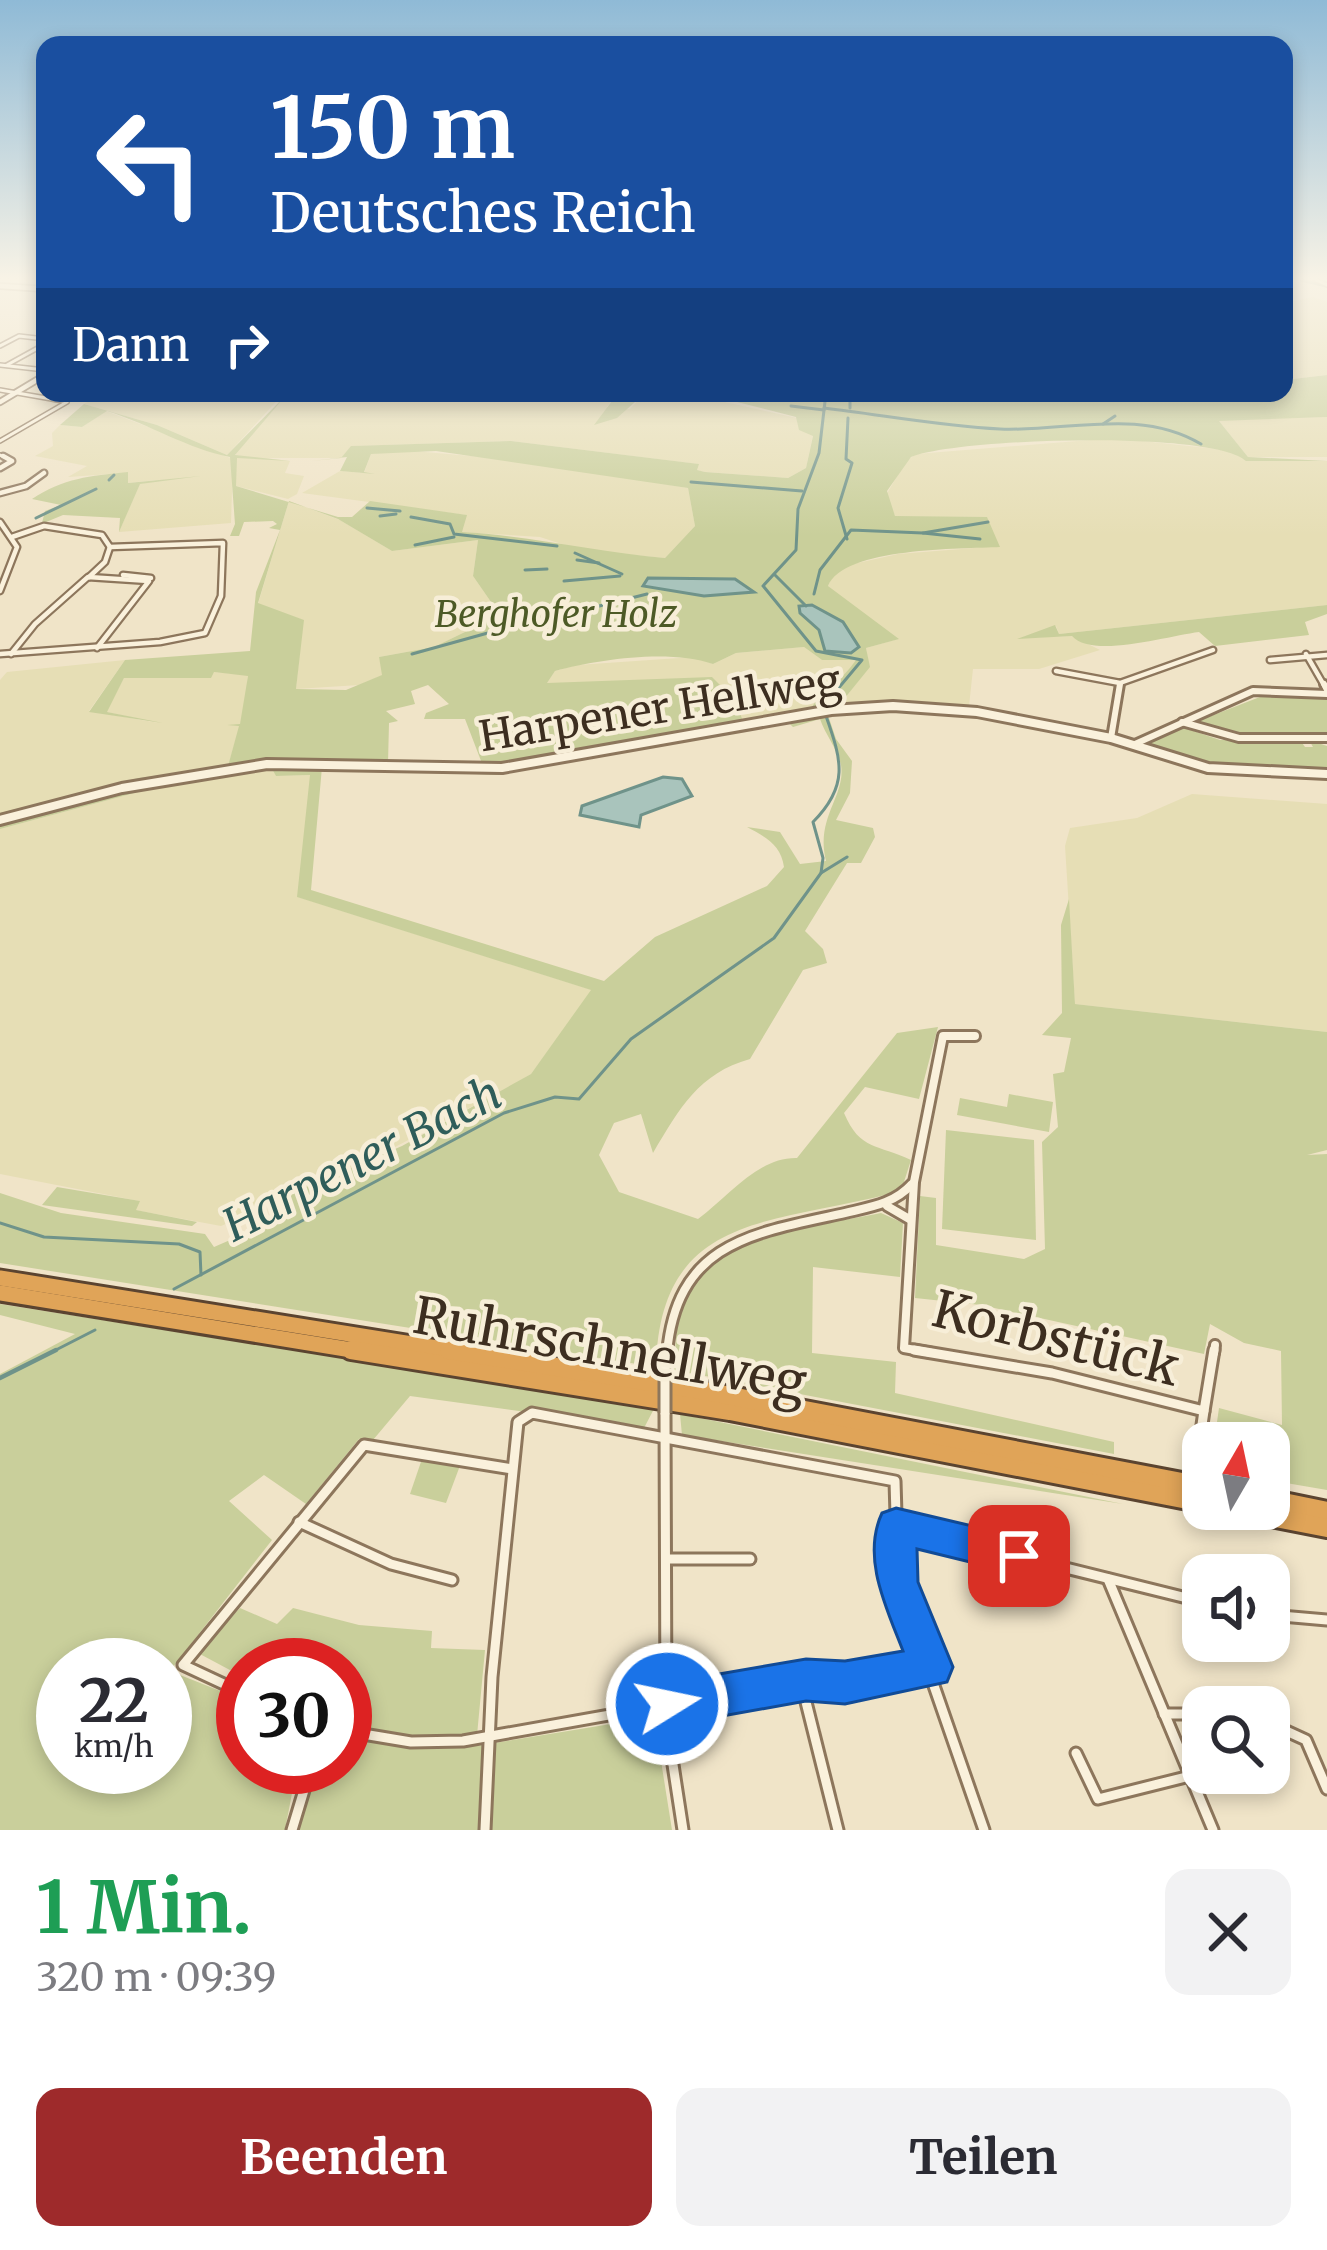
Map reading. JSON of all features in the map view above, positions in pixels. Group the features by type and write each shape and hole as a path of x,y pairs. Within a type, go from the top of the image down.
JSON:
{"highway":[{"name":"Ruhrschnellweg","path":"0,1278 711,1391 1182,1482"},
{"name":"Ruhrschnellweg","path":"0,1293 730,1411 1182,1499"},
{"path":"1290,1503 1327,1511"},
{"path":"1290,1521 1327,1528"}],"street":[{"path":"5,365 36,370"},
{"path":"0,402 36,378"},
{"path":"0,390 36,397"},
{"path":"0,441 67,402"},
{"path":"0,455 12,461 0,469"},
{"path":"0,493 26,486 44,473"},
{"path":"0,523 17,552 0,591"},
{"path":"11,654 35,624 106,562 110,547 102,535 50,526 12,537"},
{"path":"0,654 197,638 205,633 221,596 224,543 110,547"},
{"path":"88,577 149,581 98,648"},
{"path":"1057,671 1120,682 1213,650"},
{"path":"1306,655 1327,692"},
{"path":"1270,660 1327,655"},
{"path":"1111,737 1120,682"},
{"path":"1136,744 1254,691 1327,692"},
{"name":"Harpener Hellweg","path":"0,820 122,788 267,764 502,768 862,707 976,712 1111,737 1208,768 1327,774"},
{"path":"1182,722 1239,738 1327,739"},
{"name":"Korbstück","path":"975,1036 943,1036 914,1181 904,1348 1052,1373 1204,1411"},
{"path":"683,1830 667,1704 665,1371 669,1314 677,1289 703,1257 747,1236 884,1204 903,1196 914,1181"},
{"path":"884,1204 911,1221"},
{"name":"Korbstück","path":"1202,1422 1215,1345"},
{"path":"485,1830 486,1738 512,1469 524,1414 886,1476 898,1491 898,1582 984,1830"},
{"path":"216,1683 195,1676 183,1665 364,1445 512,1469"},
{"path":"299,1522 392,1564 429,1570 452,1580"},
{"path":"896,1526 1182,1597"},
{"path":"666,1559 750,1559"},
{"path":"1108,1578 1182,1757"},
{"path":"1290,1617 1327,1620"},
{"path":"372,1736 411,1742 486,1738 801,1681 845,1682 931,1667"},
{"path":"801,1681 838,1830"},
{"path":"1164,1714 1182,1714"},
{"path":"1290,1733 1306,1740 1327,1789"},
{"path":"1076,1753 1098,1799 1182,1778"},
{"path":"292,1830 303,1794"},
{"path":"1198,1794 1213,1830"}],"shaded area":[{"path":"1293,365 1327,365 1327,375 1293,379"},
{"path":"276,402 227,455 157,425 84,404"},
{"path":"280,402 611,402 607,407 630,409 637,402 725,402 797,418 813,435 806,468 788,478 705,472 696,470 698,464 511,441 352,446 341,458 265,458 290,461 285,473 304,476 297,494 288,499 236,486 236,458 245,457 235,456"},
{"path":"106,411 233,459 231,523 119,532 139,484 158,480 127,483 127,473 68,477 87,466 35,456 53,446 52,433 60,425 82,427"},
{"path":"1327,417 1327,457 1248,457 1218,420"},
{"path":"1115,438 1235,451 1247,461 1327,461 1327,605 1059,634 1056,626 1021,638 1072,636 1100,650 1039,669 973,669 969,706 840,704 869,667 866,648 898,639 838,596 828,586 832,575 844,566 898,554 999,546 895,516 886,495 906,461 916,454"},
{"path":"401,450 520,460 688,488 695,526 665,558 580,550 540,537 461,532 466,515 302,493 340,471 364,473 371,454"},
{"path":"289,501 340,520 392,551 478,540 473,576 500,615 434,647 379,657 383,675 359,685 296,689 303,620 258,604"},
{"path":"804,647 822,660 857,659 839,685 821,694 809,710 744,724 546,684 555,671 577,665 694,657 713,664 736,653"},
{"path":"125,660 89,711 159,723 106,712 124,678 214,672 248,675 245,708 228,766 138,778 0,813 0,680 7,672"},
{"path":"272,769 276,776 311,775 298,897 592,990 531,1074 338,1177 221,1226 135,1210 139,1201 0,1174 0,829 142,791"},
{"path":"1192,794 1327,804 1327,1032 1075,1004 1065,846 1070,828 1137,818"}],"green space":[{"name":"Berghofer Holz","path":"1327,375 1327,417 1219,421 1248,457 1327,461 1246,461 1224,451 1186,445 1083,440 978,445 911,457 887,491 895,516 987,517 1000,547 879,557 838,573 828,586 899,639 866,648 870,667 840,704 809,710 856,660 822,660 804,647 736,653 713,664 656,656 592,663 555,671 547,683 712,677 735,700 744,724 483,766 465,719 424,719 426,713 449,704 428,685 411,691 415,704 386,711 398,721 389,723 388,763 339,760 241,765 144,782 0,818 0,813 138,778 228,766 239,726 227,725 240,724 248,676 214,672 211,678 124,678 107,712 163,723 89,712 125,660 250,651 256,592 280,530 269,528 277,524 273,521 244,522 239,536 230,536 235,524 230,457 107,411 82,427 60,425 84,404 157,425 227,455 280,402 235,455 290,461 237,458 236,486 289,502 258,603 304,620 296,689 346,690 382,675 379,657 434,647 500,615 473,576 478,540 392,551 338,519 306,507 352,517 370,501 467,515 462,532 665,558 695,526 688,488 436,451 371,454 364,472 375,474 340,471 347,457 341,458 351,446 511,441 699,464 697,470 705,472 788,478 806,468 813,436 799,430 796,417 737,402 1293,402 1293,379"},
{"path":"611,402 635,402 617,418 594,425"},
{"path":"128,472 128,483 201,476 140,484 119,532 120,518 63,515 27,530 42,523 45,511 61,505 32,499 44,492 77,479"},
{"path":"1327,605 1327,614 1305,622 1309,635 1215,646 1199,632 1113,646 1082,643 1072,636 1017,639 1055,625 1059,634"},
{"path":"1265,695 1327,697 1327,735 1224,733 1193,723"},
{"path":"828,715 836,739 852,761 850,793 836,820 873,828 875,837 861,863 847,863 805,931 823,949 827,963 803,970 750,1059 704,1083 653,1153 641,1114 614,1123 599,1155 619,1192 698,1219 757,1171 797,1158 897,1033 938,1027 919,1099 865,1087 844,1113 857,1134 871,1145 911,1160 903,1185 889,1194 763,1222 700,1253 677,1280 662,1317 656,1367 0,1263 0,1193 61,1213 205,1234 214,1247 278,1219 269,1203 402,1146 531,1074 591,990 297,897 310,775 276,776 272,769 142,791 0,829 0,823 134,790 270,768 325,766 491,771 579,760 498,775 322,767 311,890 604,981 655,937 767,886 784,867 780,853 747,827 780,832 800,864 826,861 824,832 841,765 820,719 793,727 788,722"},
{"path":"1182,727 1220,740 1300,740 1305,747 1313,747 1309,740 1327,746 1327,770 1209,764 1147,744"},
{"path":"1069,899 1075,1004 1327,1032 1327,1150 1307,1155 1327,1154 1327,1490 1290,1484 1290,1422 1282,1422 1281,1351 1244,1343 1210,1324 1204,1354 981,1305 915,1298 920,1196 936,1198 936,1245 1024,1259 1045,1249 1042,1142 1058,1127 1053,1074 1064,1072 1071,1038 1042,1035 1062,1013 1061,925"},
{"path":"1009,1094 1053,1102 1049,1132 957,1115 960,1098 1007,1107"},
{"path":"946,1130 1034,1140 1036,1240 942,1229"},
{"path":"57,1187 140,1201 136,1210 197,1222 192,1226 42,1205"},
{"path":"881,1213 903,1223 900,1277 813,1267 812,1353 896,1362 895,1393 1114,1442 1114,1454 674,1370 685,1294 720,1256 772,1234"},
{"path":"0,1304 655,1407 644,1428 410,1396 373,1440 359,1439 306,1504 264,1475 229,1501 272,1540 192,1643 192,1638 36,1638 36,1794 192,1794 192,1680 216,1689 216,1794 292,1794 285,1830 0,1830 0,1374 75,1334 0,1315"},
{"path":"1219,1408 1271,1422 1217,1422"},
{"path":"680,1414 1123,1504 682,1435"},
{"path":"423,1456 461,1463 446,1503 410,1494"},
{"path":"240,1608 277,1624 293,1608 359,1625 432,1631 431,1648 485,1650 476,1746 654,1717 672,1830 299,1830 310,1794 372,1794 372,1638 216,1638 216,1663 198,1653"}],"water":[{"path":"648,578 735,579 754,592 704,596 643,586"},
{"path":"812,605 843,622 859,647 851,653 825,651 819,630 800,613 799,606"},
{"path":"663,777 682,779 692,796 641,815 639,827 580,815 582,806"}],"waterway":[{"name":"Harpener Bach","path":"824,408 825,402"},
{"path":"850,402 850,408"},
{"path":"791,406 824,410"},
{"name":"Harpener Bach","path":"763,586 796,550 798,509 819,453 824,408"},
{"path":"824,408 1000,429 1103,424"},
{"path":"1103,424 1115,416"},
{"path":"846,536 838,508 852,463 846,459 848,418"},
{"path":"1103,424 1153,426 1201,444"},
{"path":"109,480 114,475"},
{"path":"691,482 802,491"},
{"path":"36,518 96,489"},
{"path":"367,508 400,511"},
{"path":"380,516 396,514"},
{"path":"411,517 450,524 454,534 557,546"},
{"path":"923,533 988,522"},
{"path":"846,536 851,530 923,533"},
{"path":"923,533 980,539"},
{"path":"814,594 820,570 846,536"},
{"path":"415,545 454,537"},
{"path":"575,553 597,563"},
{"path":"577,560 597,563"},
{"path":"597,563 622,574"},
{"path":"525,570 547,569"},
{"path":"775,575 806,606"},
{"path":"564,581 620,576"},
{"name":"Harpener Bach","path":"764,587 816,651 862,660 821,709"},
{"path":"520,626 647,594"},
{"path":"501,630 513,627"},
{"path":"412,654 495,631"},
{"path":"821,873 823,858 813,822 832,797 839,772 826,716"},
{"path":"821,873 847,857"},
{"name":"Harpener Bach","path":"201,1275 504,1113 555,1097 579,1099 631,1039 774,938 821,873"},
{"path":"0,1223 44,1237 179,1244 200,1252 201,1275"},
{"name":"Harpener Bach","path":"174,1289 201,1275"},
{"name":"Harpener Bach","path":"50,1353 95,1330"},
{"name":"Harpener Bach","path":"50,1353 56,1350"},
{"name":"Harpener Bach","path":"0,1378 50,1353"}],"route":[{"path":"667,1704 806,1680 845,1682 931,1667 898,1582 896,1526 1019,1556"}]}
